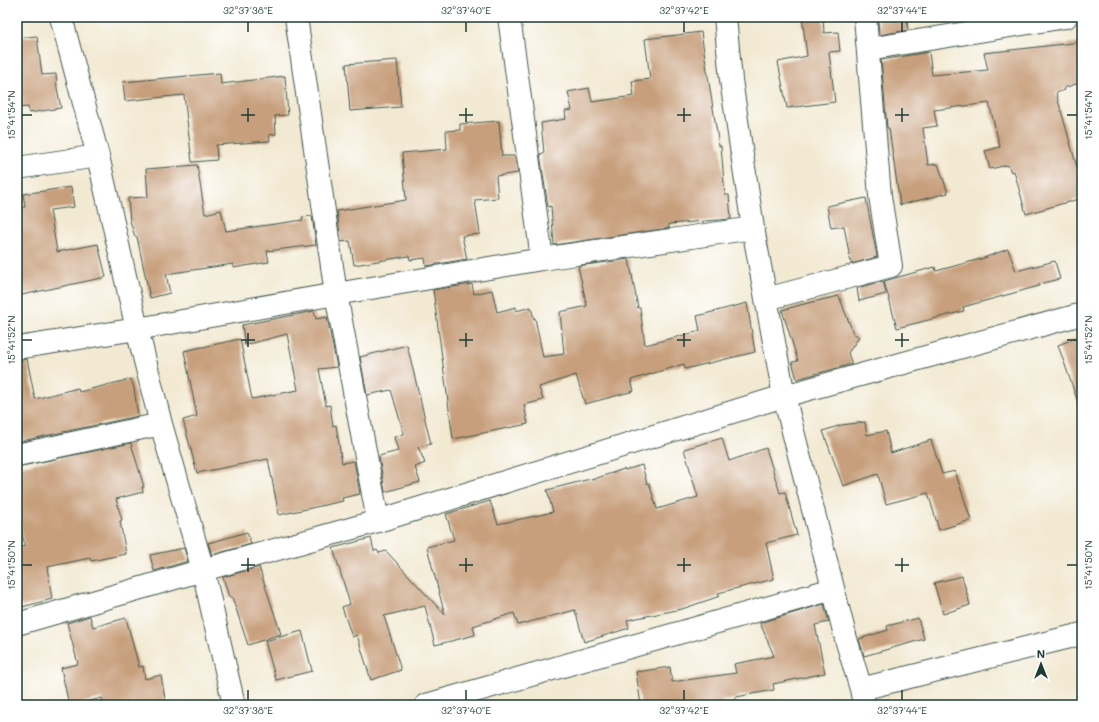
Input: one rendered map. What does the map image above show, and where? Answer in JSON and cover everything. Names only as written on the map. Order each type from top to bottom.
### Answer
[{"type":"street","points":[[61,17],[98,156],[136,329],[161,424],[203,570],[234,705]]},
{"type":"street","points":[[296,17],[336,294],[378,521]]},
{"type":"street","points":[[509,17],[542,259]]},
{"type":"street","points":[[725,17],[731,80],[752,228],[784,396],[862,697],[1082,634]]},
{"type":"street","points":[[766,299],[891,266],[880,196],[865,17]]},
{"type":"street","points":[[868,49],[1066,17]]},
{"type":"street","points":[[17,168],[98,156]]},
{"type":"street","points":[[17,348],[542,259],[752,228]]},
{"type":"street","points":[[17,624],[378,521],[784,396],[1082,314]]},
{"type":"street","points":[[17,455],[161,424]]},
{"type":"street","points":[[426,705],[833,589]]},
{"type":"building","points":[[802,17],[823,17],[824,33],[838,32],[840,51],[829,52],[835,102],[787,108],[778,62],[807,56]]},
{"type":"building","points":[[878,17],[907,17],[908,30],[879,35]]},
{"type":"building","points":[[701,32],[719,146],[721,146],[725,195],[729,195],[731,219],[669,224],[669,228],[554,245],[551,206],[548,207],[540,154],[544,153],[541,123],[566,119],[565,111],[572,110],[568,92],[589,88],[592,102],[634,96],[632,81],[650,79],[645,39]]},
{"type":"building","points":[[37,36],[42,75],[56,74],[61,108],[29,113],[28,107],[17,108],[17,38]]},
{"type":"building","points":[[1082,42],[1082,82],[1064,88],[1065,90],[1056,93],[1082,185],[1082,198],[1026,214],[1014,171],[1011,172],[1008,165],[990,169],[985,151],[1000,147],[989,103],[934,110],[937,126],[923,128],[928,165],[938,164],[948,193],[900,205],[889,128],[887,128],[881,60],[929,52],[932,75],[988,70],[984,53]]},
{"type":"building","points":[[397,60],[401,107],[350,111],[346,64]]},
{"type":"building","points":[[220,73],[221,84],[285,76],[288,115],[275,116],[276,134],[269,135],[270,141],[216,145],[217,160],[192,162],[184,95],[125,101],[123,82]]},
{"type":"building","points":[[499,121],[502,156],[515,156],[518,173],[496,176],[498,198],[475,200],[480,234],[462,236],[467,259],[426,266],[425,258],[410,260],[409,256],[354,265],[350,241],[341,242],[337,211],[406,200],[402,153],[447,149],[446,131],[460,130],[460,124]]},
{"type":"building","points":[[197,165],[205,214],[221,210],[226,231],[303,220],[302,217],[312,216],[316,245],[267,251],[269,262],[233,268],[233,264],[166,274],[170,293],[150,298],[137,237],[135,237],[130,221],[128,198],[148,197],[146,169]]},
{"type":"building","points":[[71,187],[74,207],[50,210],[57,252],[98,244],[106,277],[17,296],[17,208],[25,207],[23,194]]},
{"type":"building","points":[[866,198],[877,257],[851,264],[844,226],[831,228],[827,206]]},
{"type":"building","points":[[1008,249],[1016,271],[1055,261],[1060,279],[963,307],[964,311],[897,328],[884,281],[935,267],[936,271],[984,258]]},
{"type":"building","points":[[629,259],[638,308],[640,308],[645,345],[700,331],[697,316],[747,303],[755,352],[685,369],[684,364],[631,380],[634,391],[585,404],[576,375],[539,387],[543,400],[524,405],[528,424],[453,439],[433,290],[472,284],[474,294],[492,290],[497,312],[516,307],[516,311],[531,307],[534,319],[535,318],[543,357],[564,354],[560,312],[587,306],[578,266]]},
{"type":"building","points":[[883,281],[886,294],[859,301],[857,288]]},
{"type":"building","points":[[839,296],[853,333],[859,337],[848,353],[852,364],[797,379],[792,362],[798,361],[782,310]]},
{"type":"building","points":[[314,311],[316,319],[327,317],[337,367],[319,369],[326,406],[330,405],[333,426],[336,425],[342,463],[354,461],[360,494],[342,498],[343,501],[279,515],[268,459],[197,473],[183,420],[197,416],[184,351],[240,339],[252,399],[298,390],[287,334],[245,345],[242,325]]},
{"type":"building","points":[[1076,338],[1082,356],[1082,405],[1079,405],[1058,345]]},
{"type":"building","points":[[407,345],[431,444],[418,447],[425,463],[415,467],[420,482],[385,492],[379,456],[398,451],[394,437],[404,434],[391,390],[367,395],[360,357]]},
{"type":"building","points":[[27,359],[35,399],[78,388],[79,392],[131,379],[134,388],[138,416],[17,442],[17,360]]},
{"type":"building","points":[[865,422],[867,435],[886,431],[891,453],[931,440],[942,474],[955,471],[971,520],[939,530],[928,493],[886,504],[878,474],[843,486],[823,431],[841,425]]},
{"type":"building","points":[[722,438],[729,461],[766,448],[780,493],[785,492],[797,535],[766,543],[774,579],[718,593],[720,596],[682,609],[627,620],[629,628],[584,642],[575,610],[518,625],[514,613],[473,626],[475,635],[435,645],[425,606],[384,616],[401,670],[371,680],[357,635],[352,637],[342,607],[350,604],[333,548],[371,538],[374,551],[377,550],[379,553],[386,551],[445,615],[427,547],[454,540],[446,514],[490,501],[498,524],[553,512],[547,490],[591,480],[624,469],[642,465],[647,484],[649,483],[657,509],[698,497],[684,449]]},
{"type":"building","points":[[131,443],[144,487],[142,487],[143,492],[116,499],[122,520],[120,521],[126,554],[91,561],[90,558],[47,567],[52,599],[22,607],[22,605],[17,606],[17,548],[25,546],[17,513],[17,467]]},
{"type":"building","points":[[247,532],[251,544],[212,555],[208,543]]},
{"type":"building","points":[[184,548],[188,561],[154,571],[150,555]]},
{"type":"building","points":[[259,567],[281,634],[248,645],[232,597],[229,597],[223,577]]},
{"type":"building","points":[[962,576],[970,605],[943,614],[934,583]]},
{"type":"building","points":[[824,604],[829,622],[815,625],[825,673],[773,684],[774,690],[722,701],[723,705],[641,705],[636,672],[670,667],[672,682],[736,673],[734,664],[774,656],[760,623]]},
{"type":"building","points":[[90,616],[93,627],[126,618],[139,667],[143,666],[145,679],[161,675],[166,705],[104,705],[102,698],[69,705],[61,668],[78,664],[67,623]]},
{"type":"building","points":[[918,618],[924,639],[864,656],[859,639],[888,630],[887,626]]},
{"type":"building","points":[[302,631],[312,671],[276,680],[265,641]]}]
